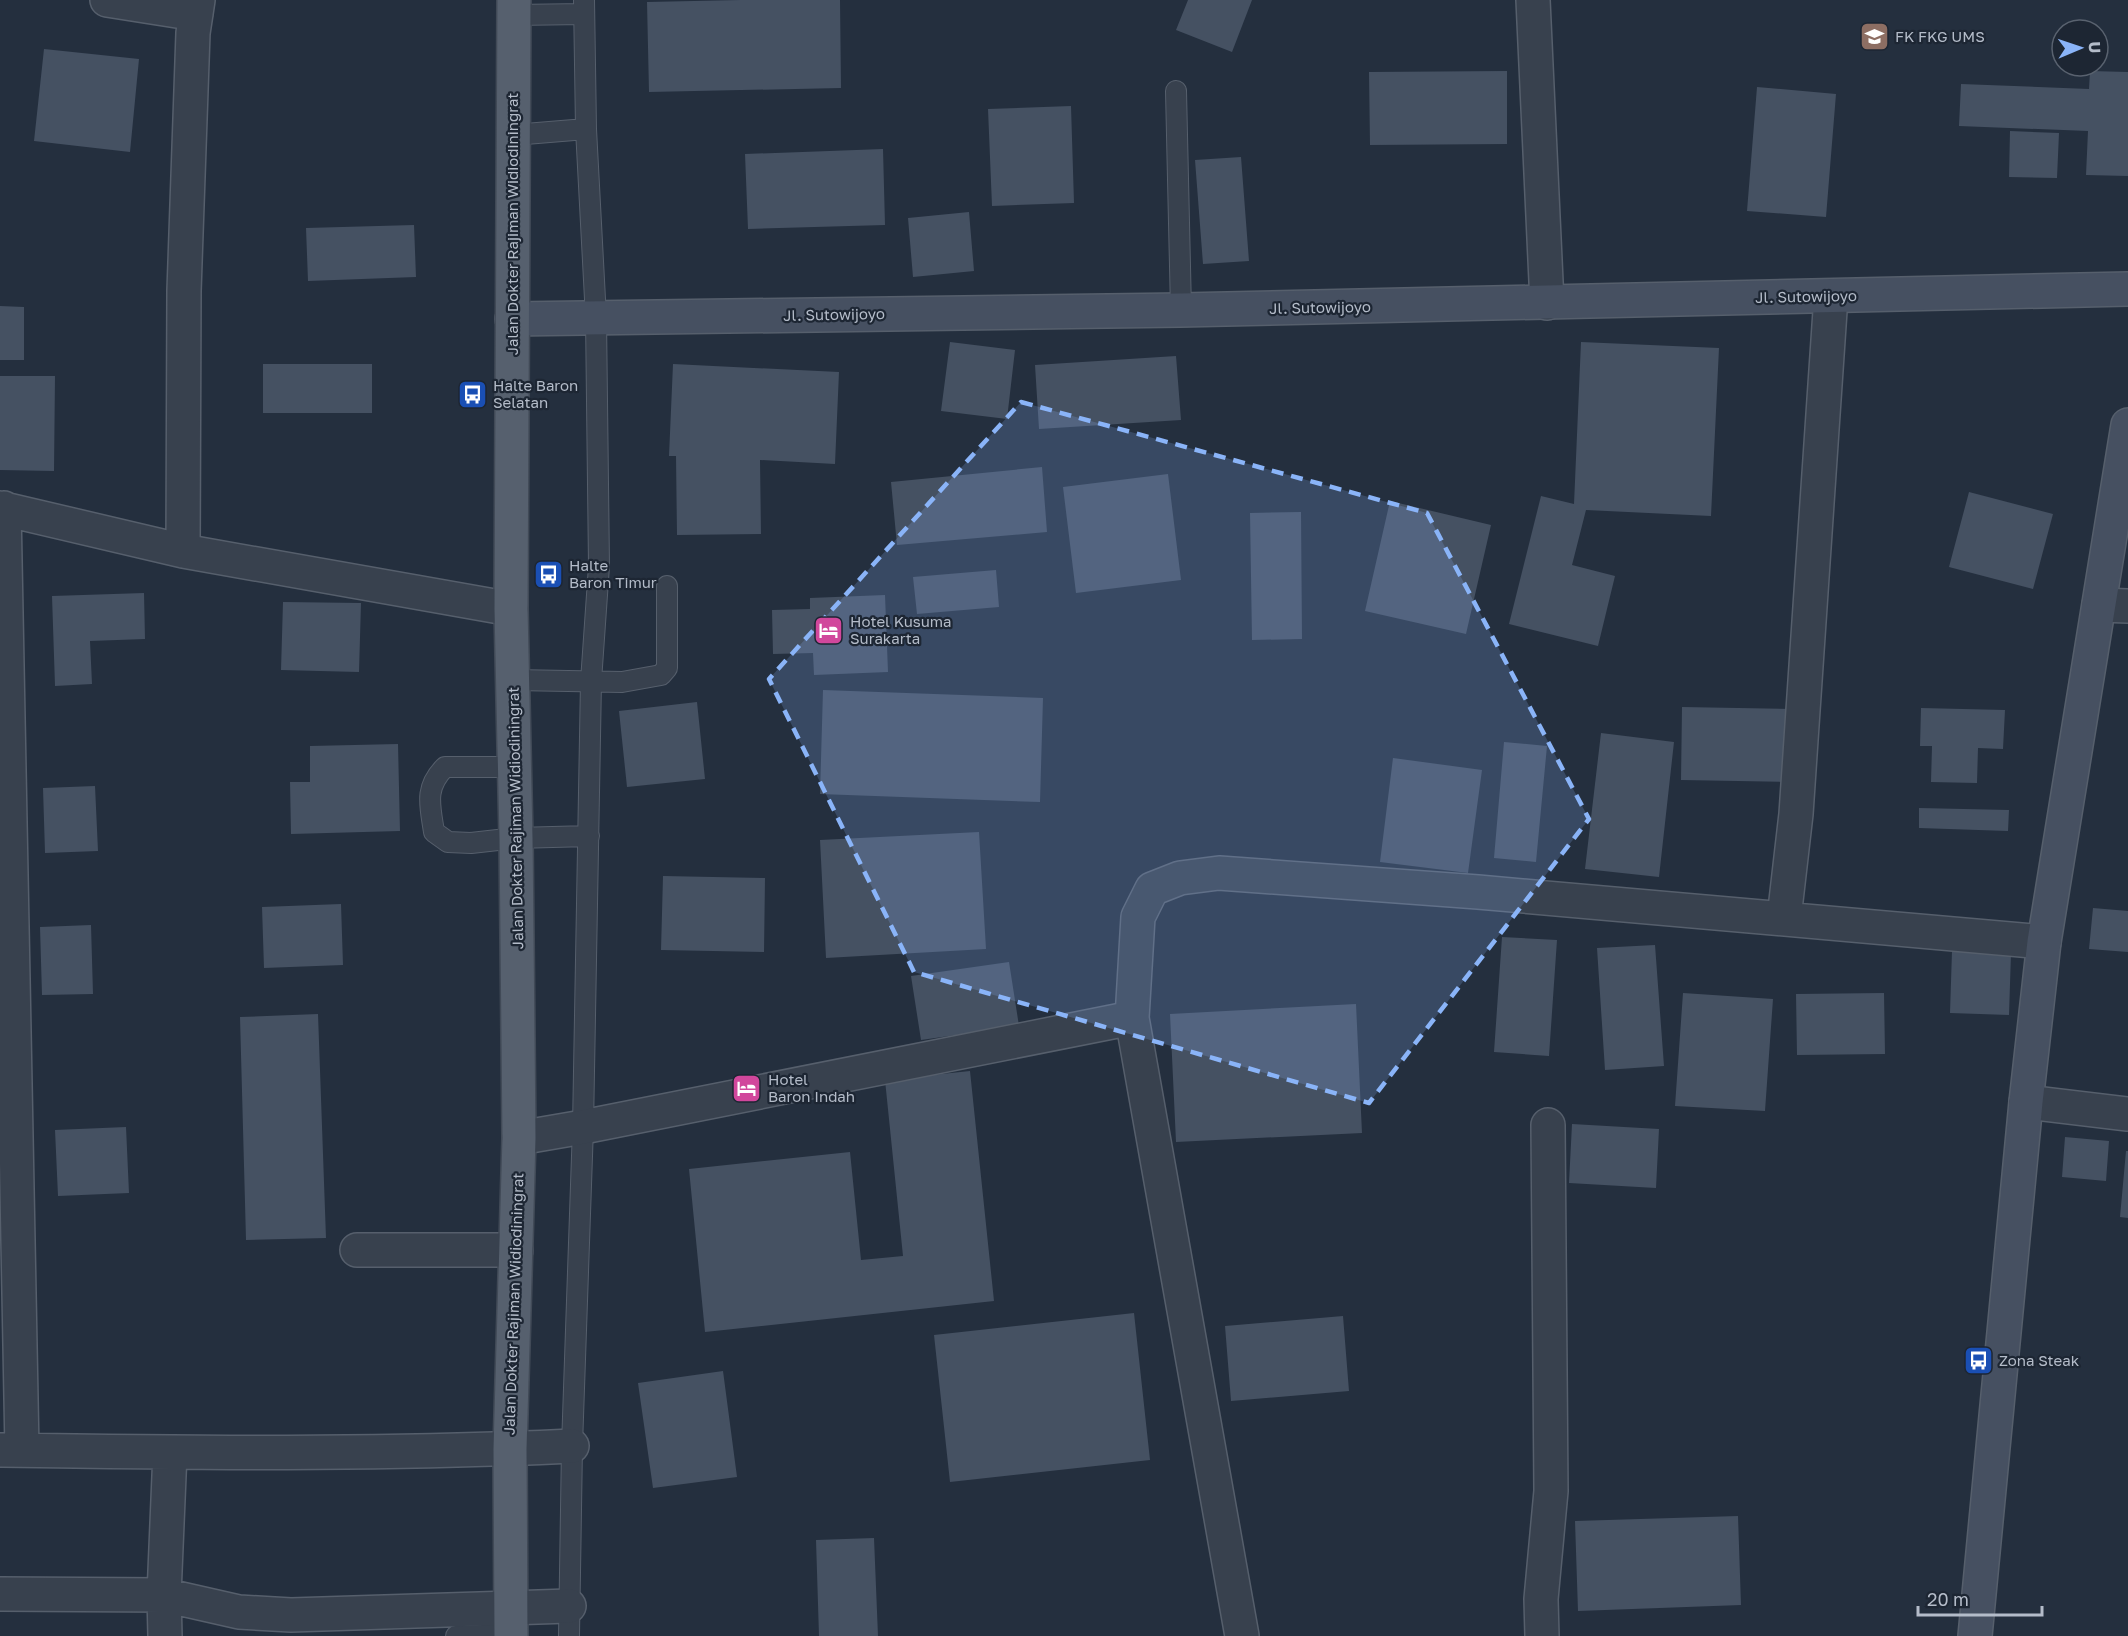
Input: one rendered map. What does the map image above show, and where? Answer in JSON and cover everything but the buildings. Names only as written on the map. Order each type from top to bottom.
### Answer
[{"type":"main road","name":"Jalan Dokter Rajiman Widiodiningrat","points":[[510,1626],[510,1449],[519,1138],[514,680],[511,609],[514,7]]},
{"type":"main road","name":"Jl. Sutowijoyo","points":[[512,319],[1181,310],[2128,289]]},
{"type":"main road","points":[[1974,1636],[2026,1102],[2044,942],[2114,605],[2128,424]]},
{"type":"street","points":[[107,0],[197,7],[193,33],[184,291],[183,551]]},
{"type":"street","points":[[1533,0],[1547,303]]},
{"type":"street","points":[[1784,918],[1797,814],[1831,296]]},
{"type":"street","points":[[511,609],[183,551],[2,508],[11,1450],[170,1452],[510,1449],[572,1446]]},
{"type":"street","points":[[1242,1636],[1132,1018],[1138,917],[1152,890],[1180,878],[1219,873],[1478,892],[2044,942]]},
{"type":"street","points":[[519,1138],[1132,1018]]},
{"type":"street","points":[[2026,1102],[2128,1114]]},
{"type":"street","points":[[1542,1636],[1541,1599],[1551,1491],[1548,1125]]},
{"type":"street","points":[[357,1250],[516,1250]]},
{"type":"street","points":[[165,1636],[164,1595],[170,1452]]},
{"type":"street","points":[[0,1594],[164,1595],[239,1612],[291,1616],[510,1626],[569,1621]]},
{"type":"lane","points":[[514,7],[584,7],[586,129],[596,318],[599,566],[591,681],[583,1127],[572,1446],[569,1621]]},
{"type":"lane","points":[[1176,91],[1181,310]]},
{"type":"lane","points":[[513,135],[586,129]]},
{"type":"lane","points":[[514,680],[622,682],[661,675],[667,668],[667,586]]},
{"type":"lane","points":[[514,767],[445,767],[431,785],[429,802],[434,832],[448,842],[471,843],[516,838],[589,836]]},
{"type":"lane","points":[[456,1636],[510,1626]]},
{"type":"highlighted area","points":[[1021,402],[1427,513],[1589,819],[1369,1103],[914,972],[769,679]]},
{"type":"place","name":"FK FKG UMS","points":[[1874,37]]},
{"type":"place","name":"Halte Baron Selatan","points":[[472,395]]},
{"type":"place","name":"Halte Baron Timur","points":[[548,575]]},
{"type":"place","name":"Hotel Kusuma Surakarta","points":[[829,631]]},
{"type":"place","name":"Hotel Baron Indah","points":[[747,1089]]},
{"type":"place","name":"Zona Steak","points":[[1978,1361]]}]
